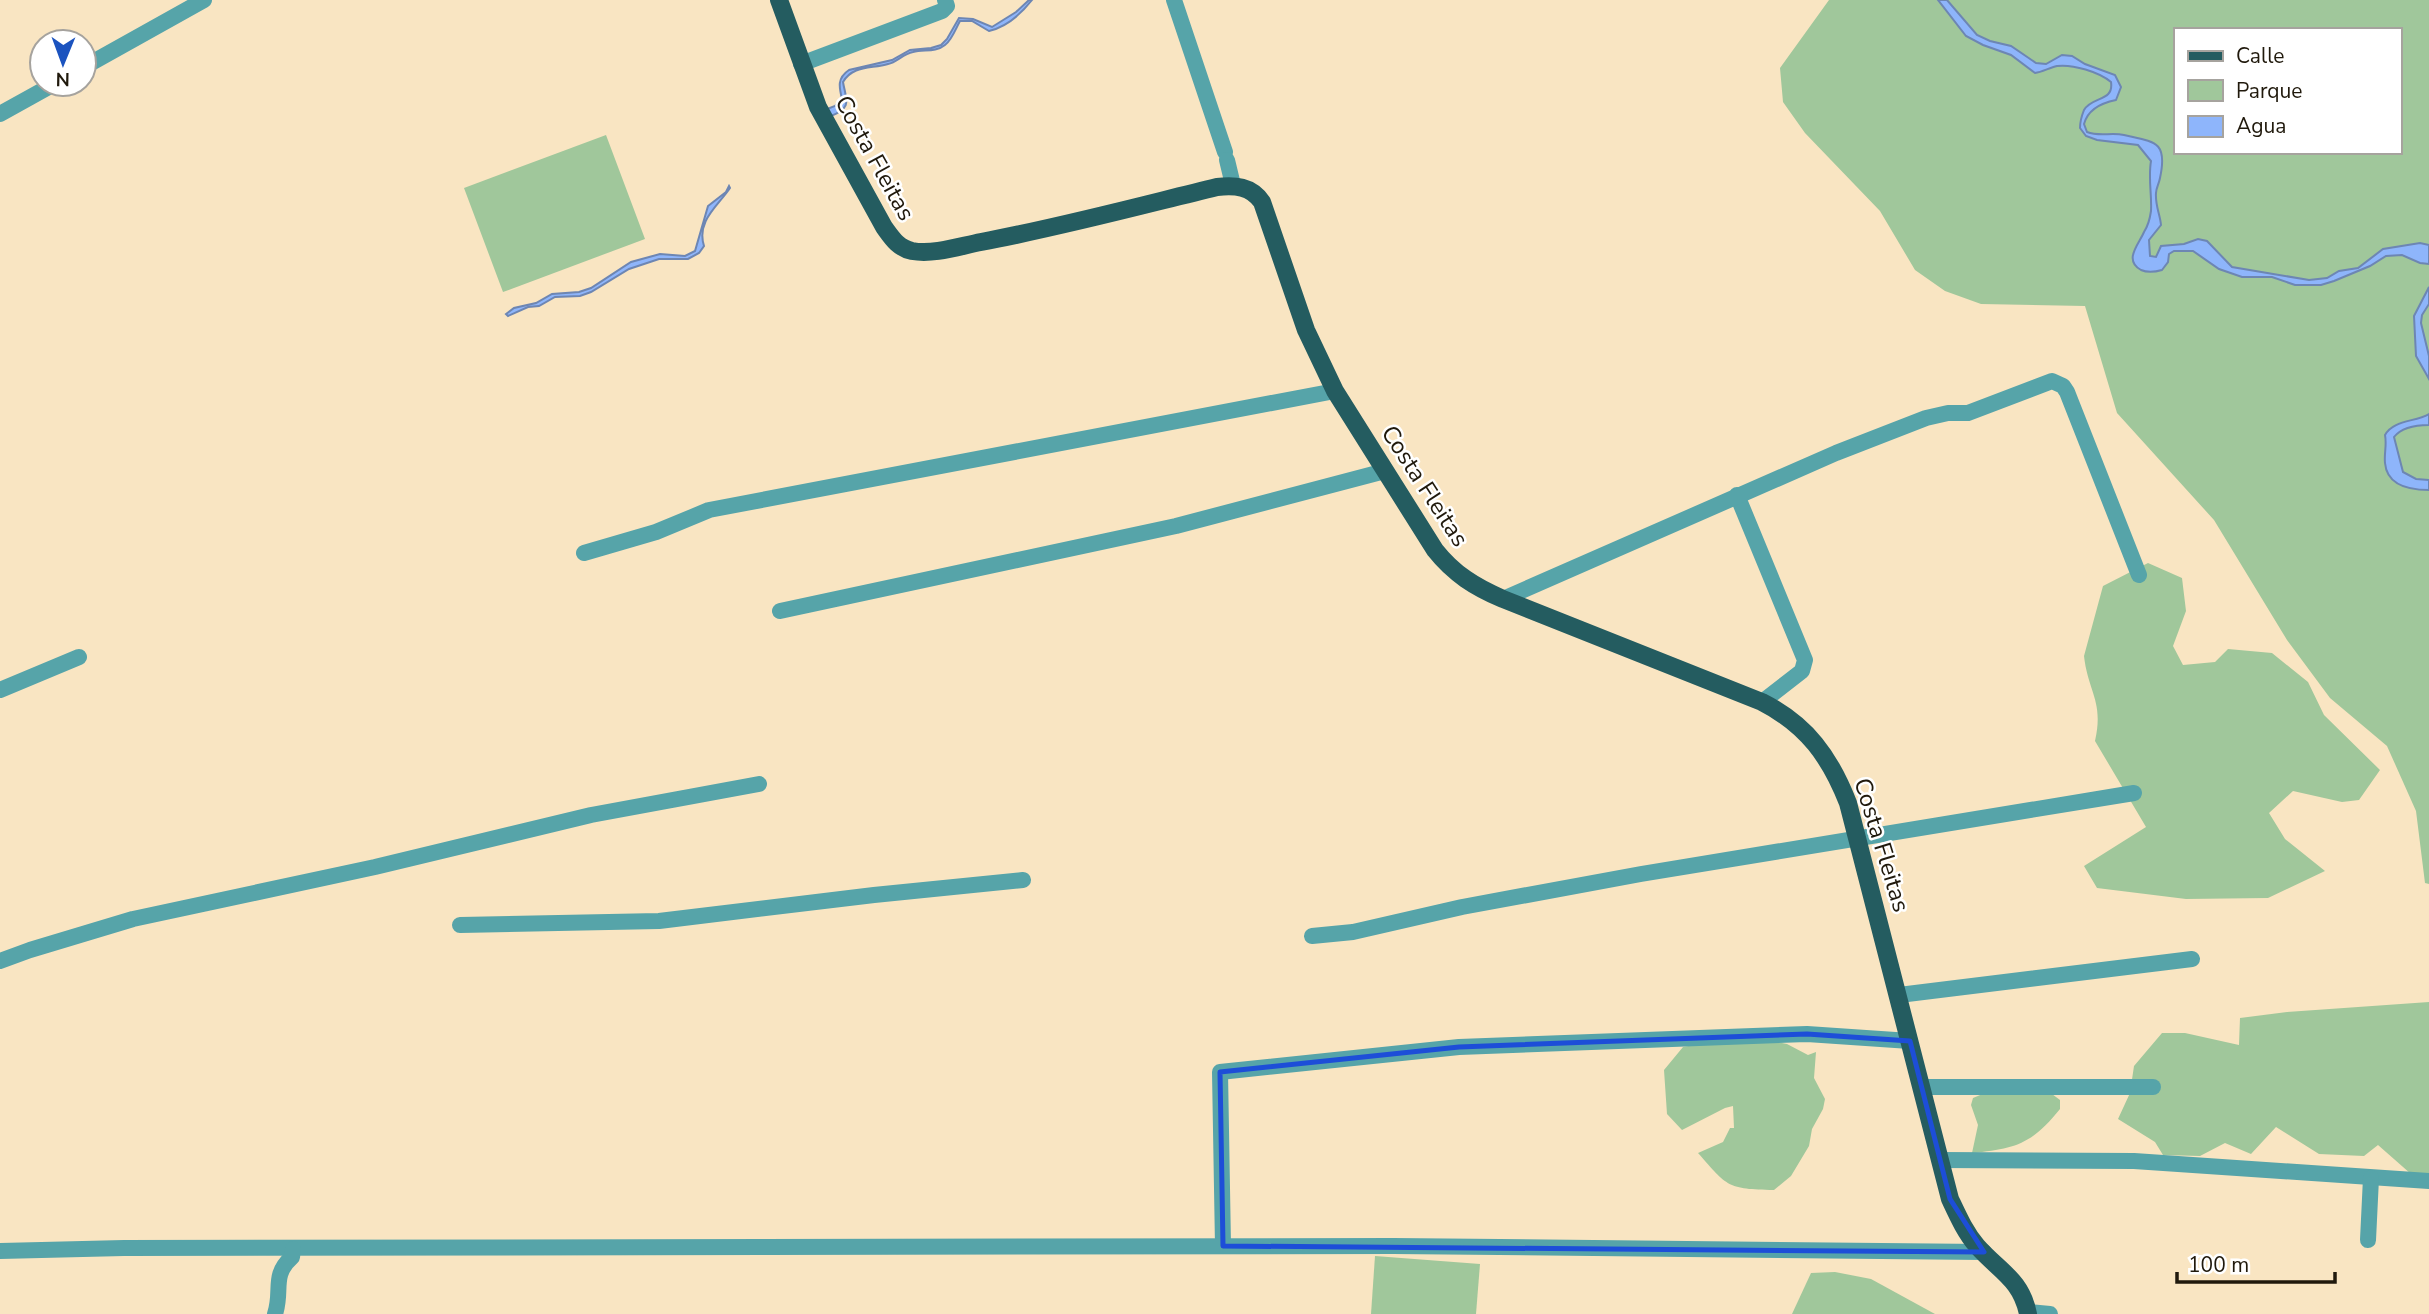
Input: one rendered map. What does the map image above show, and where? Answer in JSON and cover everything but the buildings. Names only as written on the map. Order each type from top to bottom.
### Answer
[{"type":"main road","name":"Costa Fleitas","points":[[779,0],[818,107],[894,241],[912,251],[936,250],[1040,230],[1217,187],[1233,185],[1253,192],[1262,202],[1306,330],[1335,391],[1435,550],[1450,568],[1477,587],[1503,599],[1762,702],[1796,722],[1815,744],[1842,787],[1859,840],[1951,1199],[1969,1236],[2017,1285],[2028,1313]]},
{"type":"street","points":[[98,60],[204,0]]},
{"type":"street","points":[[801,64],[942,11],[947,6],[945,0]]},
{"type":"street","points":[[1174,0],[1226,156],[1233,185]]},
{"type":"street","points":[[0,114],[29,98]]},
{"type":"street","points":[[1503,599],[1737,495],[1926,418],[1948,413],[1968,413],[2052,381],[2063,386],[2067,392],[2139,575]]},
{"type":"street","points":[[584,553],[656,532],[709,510],[1335,391]]},
{"type":"street","points":[[780,611],[1176,526],[1385,471]]},
{"type":"street","points":[[1737,495],[1805,660],[1802,671],[1762,702]]},
{"type":"street","points":[[0,690],[79,657]]},
{"type":"street","points":[[0,961],[133,919],[375,867],[591,815],[759,784]]},
{"type":"street","points":[[1312,936],[1353,932],[1462,907],[1640,874],[2133,793]]},
{"type":"street","points":[[460,925],[659,921],[1023,880]]},
{"type":"street","points":[[1899,995],[2192,959]]},
{"type":"street","points":[[1223,1246],[1220,1072],[1486,1046],[1807,1034],[1910,1041]]},
{"type":"street","points":[[1922,1087],[2153,1087]]},
{"type":"street","points":[[1940,1160],[2134,1161],[2429,1181]]},
{"type":"street","points":[[2368,1240],[2371,1178]]},
{"type":"street","points":[[0,1251],[124,1248],[1223,1246],[1984,1252]]},
{"type":"street","points":[[275,1314],[278,1275],[292,1257],[293,1249]]},
{"type":"street","points":[[2028,1313],[2050,1314]]},
{"type":"highlighted area","points":[[1807,1034],[1910,1041],[1950,1199],[1984,1252],[1223,1246],[1220,1072],[1459,1047]]},
{"type":"green space","points":[[1829,0],[2429,0],[2429,884],[2425,883],[2416,811],[2387,746],[2330,698],[2287,640],[2214,520],[2117,413],[2085,306],[1981,304],[1945,291],[1915,270],[1880,211],[1805,133],[1783,102],[1780,68]]},
{"type":"green space","points":[[606,135],[645,239],[503,292],[464,188]]},
{"type":"green space","points":[[2148,563],[2182,578],[2186,611],[2173,646],[2183,665],[2215,662],[2228,649],[2272,653],[2308,682],[2324,715],[2380,770],[2359,800],[2342,802],[2293,791],[2269,813],[2285,839],[2325,871],[2268,898],[2186,899],[2097,888],[2084,866],[2146,827],[2095,741],[2097,706],[2084,656],[2103,586]]},
{"type":"green space","points":[[2429,1002],[2429,1173],[2411,1174],[2378,1145],[2364,1156],[2319,1154],[2276,1127],[2251,1154],[2225,1143],[2200,1156],[2163,1155],[2155,1142],[2118,1119],[2130,1093],[2134,1066],[2162,1033],[2185,1033],[2239,1045],[2240,1018]]},
{"type":"green space","points":[[1763,1039],[1787,1044],[1808,1055],[1816,1052],[1814,1078],[1825,1099],[1823,1109],[1812,1129],[1809,1146],[1791,1176],[1774,1190],[1747,1189],[1730,1184],[1698,1153],[1723,1142],[1730,1128],[1734,1128],[1733,1106],[1682,1130],[1667,1114],[1664,1070],[1683,1047],[1719,1040]]},
{"type":"green space","points":[[2016,1080],[2036,1082],[2060,1100],[2060,1109],[2040,1130],[2022,1143],[1972,1153],[1978,1125],[1971,1105],[1973,1098]]},
{"type":"green space","points":[[1375,1256],[1480,1264],[1476,1314],[1371,1314]]},
{"type":"green space","points":[[1835,1272],[1871,1279],[1935,1314],[1792,1314],[1811,1273]]},
{"type":"water","points":[[1032,0],[1018,15],[995,29],[989,31],[972,21],[960,21],[950,40],[941,47],[909,53],[891,63],[863,68],[852,73],[843,82],[846,102],[843,109],[831,116],[827,109],[842,99],[840,83],[842,76],[849,70],[892,60],[910,50],[941,45],[959,18],[973,19],[992,27]]},
{"type":"water","points":[[1938,0],[1947,0],[1977,35],[2011,46],[2036,63],[2046,64],[2062,55],[2072,56],[2115,75],[2121,87],[2116,100],[2096,108],[2084,124],[2087,132],[2144,139],[2157,145],[2160,150],[2162,166],[2156,197],[2161,225],[2149,240],[2150,256],[2156,257],[2161,246],[2184,244],[2198,239],[2207,241],[2232,267],[2309,280],[2327,278],[2339,271],[2358,268],[2383,249],[2420,243],[2429,245],[2429,264],[2402,255],[2386,256],[2370,266],[2321,285],[2295,285],[2272,277],[2242,277],[2219,269],[2193,251],[2174,251],[2169,254],[2168,262],[2162,270],[2141,270],[2133,262],[2133,257],[2151,214],[2151,161],[2138,145],[2097,140],[2086,136],[2080,128],[2084,110],[2109,93],[2111,82],[2093,72],[2070,66],[2057,66],[2035,73],[2011,55],[1966,36]]},
{"type":"water","points":[[729,186],[730,188],[706,221],[702,237],[704,246],[699,253],[688,259],[659,259],[629,269],[580,296],[555,297],[539,306],[528,307],[508,316],[506,314],[514,308],[536,303],[552,294],[579,292],[591,288],[631,262],[660,254],[685,256],[695,251],[708,206],[726,192]]},
{"type":"water","points":[[2429,287],[2429,304],[2422,315],[2421,323],[2429,356],[2429,379],[2416,356],[2414,316]]},
{"type":"water","points":[[2429,414],[2429,425],[2410,427],[2394,437],[2403,472],[2416,479],[2429,480],[2429,490],[2407,488],[2395,482],[2387,471],[2385,435],[2399,424]]}]
